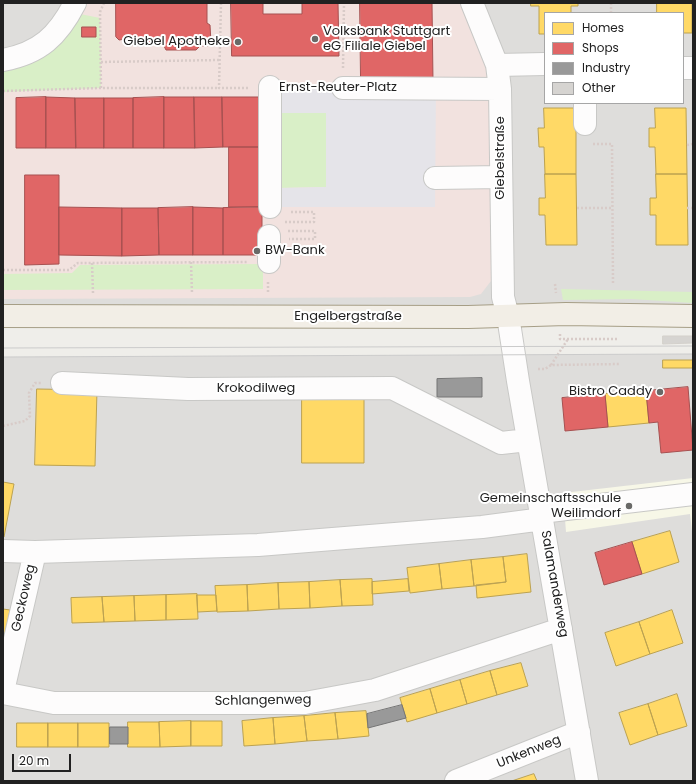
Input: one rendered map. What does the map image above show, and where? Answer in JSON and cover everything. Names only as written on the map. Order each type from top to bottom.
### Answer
[{"type":"main road","name":"Engelbergstraße","points":[[3,316],[508,316],[559,314],[693,316]]},
{"type":"street","points":[[3,60],[23,56],[53,38],[64,23],[75,3]]},
{"type":"street","name":"Giebelstraße","points":[[472,3],[497,65],[500,89],[500,177],[503,297],[508,316]]},
{"type":"street","points":[[497,65],[544,64]]},
{"type":"street","name":"Ernst-Reuter-Platz","points":[[270,87],[279,209]]},
{"type":"street","name":"Ernst-Reuter-Platz","points":[[343,88],[500,89]]},
{"type":"street","points":[[585,104],[585,124]]},
{"type":"street","points":[[436,178],[500,177]]},
{"type":"street","points":[[269,262],[276,233]]},
{"type":"street","name":"Salamanderweg","points":[[508,316],[587,781]]},
{"type":"street","name":"Krokodilweg","points":[[62,383],[188,389],[392,388],[500,443],[528,440]]},
{"type":"street","points":[[3,551],[35,552],[258,545],[482,527],[542,515],[693,494]]},
{"type":"street","name":"Geckoweg","points":[[3,692],[35,552]]},
{"type":"street","name":"Schlangenweg","points":[[3,692],[54,703],[305,703],[375,690],[561,629]]},
{"type":"street","name":"Unkenweg","points":[[456,781],[579,732]]},
{"type":"path","points":[[101,88],[100,12],[104,3]]},
{"type":"path","points":[[219,88],[221,3]]},
{"type":"path","points":[[343,88],[344,3]]},
{"type":"path","points":[[101,62],[219,60]]},
{"type":"path","points":[[3,91],[101,88],[270,87]]},
{"type":"path","name":"Ernst-Reuter-Platz","points":[[270,87],[343,88]]},
{"type":"path","points":[[612,144],[613,284]]},
{"type":"path","points":[[687,145],[693,144]]},
{"type":"path","points":[[576,208],[613,208]]},
{"type":"path","points":[[688,208],[693,208]]},
{"type":"path","points":[[276,233],[282,222],[314,222],[314,212],[279,209]]},
{"type":"path","points":[[315,231],[315,239],[276,233],[315,231]]},
{"type":"path","points":[[191,262],[192,293]]},
{"type":"path","points":[[3,270],[70,270],[78,263],[269,262]]},
{"type":"path","points":[[92,263],[93,293]]},
{"type":"path","points":[[516,370],[545,369],[551,365],[568,339]]},
{"type":"path","points":[[551,365],[620,364]]},
{"type":"path","points":[[3,426],[25,421],[30,416],[29,393],[35,383],[62,383]]},
{"type":"shaded area","points":[[3,3],[693,3],[693,316],[3,306]]},
{"type":"shaded area","points":[[85,3],[464,3],[482,50],[489,81],[491,107],[491,281],[481,294],[470,297],[3,299],[3,72]]},
{"type":"shaded area","points":[[270,87],[436,88],[435,207],[270,207]],"holes":[[[278,113],[326,113],[326,187],[279,188]]]},
{"type":"shaded area","points":[[693,354],[693,781],[3,781],[3,357]]},
{"type":"shaded area","name":"Gemeinschaftsschule Weilimdorf","points":[[693,478],[693,540],[690,514],[566,532],[563,493]]},
{"type":"green space","points":[[70,12],[100,18],[101,88],[3,92],[3,59]]},
{"type":"green space","points":[[278,113],[326,113],[327,187],[278,188]]},
{"type":"green space","points":[[263,264],[263,289],[3,290],[3,274],[72,273],[80,265]]},
{"type":"green space","points":[[561,289],[693,292],[693,303],[632,299],[563,300]]},
{"type":"building: Homes","points":[[531,3],[578,3],[578,6],[571,6],[571,12],[544,12],[544,34],[539,34],[539,6],[531,6]]},
{"type":"building: Homes","points":[[657,3],[692,3],[692,33],[684,33],[684,12],[657,12]]},
{"type":"building: Homes","points":[[544,108],[576,108],[576,174],[545,174],[544,147],[539,147],[538,128],[544,128]]},
{"type":"building: Homes","points":[[655,108],[686,108],[687,174],[656,174],[655,147],[649,147],[649,128],[655,128]]},
{"type":"building: Homes","points":[[545,174],[576,174],[577,245],[546,245],[545,215],[539,215],[539,198],[545,198]]},
{"type":"building: Homes","points":[[656,174],[687,174],[688,245],[656,245],[656,215],[650,215],[650,198],[656,198]]},
{"type":"building: Homes","points":[[663,360],[693,360],[693,368],[663,368]]},
{"type":"building: Homes","points":[[37,389],[97,390],[95,466],[35,465]]},
{"type":"building: Homes","points":[[646,391],[649,423],[608,427],[605,394]]},
{"type":"building: Homes","points":[[302,394],[364,394],[364,463],[302,463]]},
{"type":"building: Homes","points":[[3,482],[14,484],[4,537],[3,536]]},
{"type":"building: Homes","points":[[670,531],[679,562],[642,574],[632,542]]},
{"type":"building: Homes","points":[[527,554],[531,592],[477,598],[476,585],[506,582],[503,557]]},
{"type":"building: Homes","points":[[503,557],[506,582],[474,586],[471,560]]},
{"type":"building: Homes","points":[[471,560],[474,586],[442,589],[439,564]]},
{"type":"building: Homes","points":[[439,564],[442,589],[410,593],[407,568]]},
{"type":"building: Homes","points":[[372,579],[373,605],[342,606],[340,580]]},
{"type":"building: Homes","points":[[408,579],[409,591],[372,594],[372,582]]},
{"type":"building: Homes","points":[[340,580],[342,606],[310,608],[309,582]]},
{"type":"building: Homes","points":[[309,582],[310,608],[279,609],[278,583]]},
{"type":"building: Homes","points":[[278,583],[279,609],[248,611],[247,585]]},
{"type":"building: Homes","points":[[247,585],[248,611],[217,612],[215,586]]},
{"type":"building: Homes","points":[[197,594],[198,619],[166,620],[166,595]]},
{"type":"building: Homes","points":[[166,595],[166,620],[135,621],[134,596]]},
{"type":"building: Homes","points":[[197,595],[216,595],[217,611],[198,612]]},
{"type":"building: Homes","points":[[134,596],[135,621],[104,622],[102,597]]},
{"type":"building: Homes","points":[[102,597],[104,622],[72,623],[71,598]]},
{"type":"building: Homes","points":[[3,609],[10,610],[5,636],[3,636]]},
{"type":"building: Homes","points":[[672,610],[683,643],[650,654],[639,622]]},
{"type":"building: Homes","points":[[639,622],[650,654],[616,666],[605,633]]},
{"type":"building: Homes","points":[[521,663],[528,686],[497,695],[490,671]]},
{"type":"building: Homes","points":[[490,671],[497,695],[467,704],[460,680]]},
{"type":"building: Homes","points":[[460,680],[467,704],[437,713],[430,689]]},
{"type":"building: Homes","points":[[430,689],[437,713],[407,722],[400,698]]},
{"type":"building: Homes","points":[[677,694],[687,726],[658,735],[648,704]]},
{"type":"building: Homes","points":[[648,704],[658,735],[630,745],[619,713]]},
{"type":"building: Homes","points":[[366,711],[369,736],[338,739],[335,713]]},
{"type":"building: Homes","points":[[335,713],[338,739],[307,741],[304,716]]},
{"type":"building: Homes","points":[[304,716],[307,741],[275,744],[273,718]]},
{"type":"building: Homes","points":[[273,718],[275,744],[244,746],[242,721]]},
{"type":"building: Homes","points":[[191,721],[191,746],[160,747],[159,722]]},
{"type":"building: Homes","points":[[191,721],[222,721],[222,746],[191,746]]},
{"type":"building: Homes","points":[[128,722],[159,722],[160,747],[128,747]]},
{"type":"building: Homes","points":[[17,723],[48,723],[48,747],[17,747]]},
{"type":"building: Homes","points":[[48,723],[78,723],[78,747],[48,747]]},
{"type":"building: Homes","points":[[78,723],[109,723],[109,747],[78,747]]},
{"type":"building: Homes","points":[[534,774],[537,781],[512,781]]},
{"type":"building: Shops","points":[[116,3],[207,3],[207,23],[210,25],[211,43],[208,46],[200,46],[196,50],[166,50],[164,41],[154,41],[150,45],[132,45],[126,39],[119,40],[116,37]]},
{"type":"building: Shops","points":[[231,3],[263,3],[263,14],[302,14],[302,3],[338,3],[339,56],[232,56]]},
{"type":"building: Shops","points":[[360,3],[432,3],[433,82],[361,83]]},
{"type":"building: Shops","points":[[82,27],[96,27],[96,37],[82,37]]},
{"type":"building: Shops","points":[[46,97],[46,148],[16,148],[16,98]]},
{"type":"building: Shops","points":[[46,97],[75,98],[76,148],[46,148]]},
{"type":"building: Shops","points":[[164,97],[164,148],[133,148],[133,98]]},
{"type":"building: Shops","points":[[164,97],[194,97],[195,148],[164,148]]},
{"type":"building: Shops","points":[[194,97],[222,97],[223,147],[195,148]]},
{"type":"building: Shops","points":[[222,97],[262,97],[262,147],[223,147]]},
{"type":"building: Shops","points":[[75,98],[104,98],[104,148],[76,148]]},
{"type":"building: Shops","points":[[104,98],[133,98],[133,148],[104,148]]},
{"type":"building: Shops","points":[[229,147],[262,147],[262,207],[229,207]]},
{"type":"building: Shops","points":[[25,175],[59,175],[59,264],[25,265]]},
{"type":"building: Shops","points":[[59,207],[122,208],[122,256],[59,255]]},
{"type":"building: Shops","points":[[193,207],[223,208],[223,255],[193,255]]},
{"type":"building: Shops","points":[[193,207],[193,255],[159,255],[158,208]]},
{"type":"building: Shops","points":[[262,207],[262,255],[223,255],[223,208]]},
{"type":"building: Shops","points":[[122,208],[158,208],[159,255],[122,256]]},
{"type":"building: Shops","points":[[688,387],[693,450],[661,453],[658,422],[649,423],[646,391]]},
{"type":"building: Shops","points":[[605,394],[608,427],[565,431],[562,398]]},
{"type":"building: Shops","points":[[632,542],[642,574],[604,585],[595,553]]},
{"type":"building: Industry","points":[[482,378],[482,397],[437,397],[437,379]]},
{"type":"building: Industry","points":[[402,705],[406,718],[368,728],[367,714]]},
{"type":"building: Industry","points":[[110,727],[128,727],[128,744],[110,744]]},
{"type":"building: Other","points":[[663,336],[693,336],[693,343],[663,344]]},
{"type":"tram line","points":[[3,348],[693,346]]},
{"type":"tram line","points":[[3,357],[693,354]]},
{"type":"place","name":"Volksbank Stuttgart eG Filiale Giebel","points":[[315,39]]},
{"type":"place","name":"Giebel Apotheke","points":[[238,42]]},
{"type":"place","name":"BW-Bank","points":[[257,251]]},
{"type":"place","name":"Bistro Caddy","points":[[660,392]]},
{"type":"place","name":"Gemeinschaftsschule Weilimdorf","points":[[629,506]]}]
